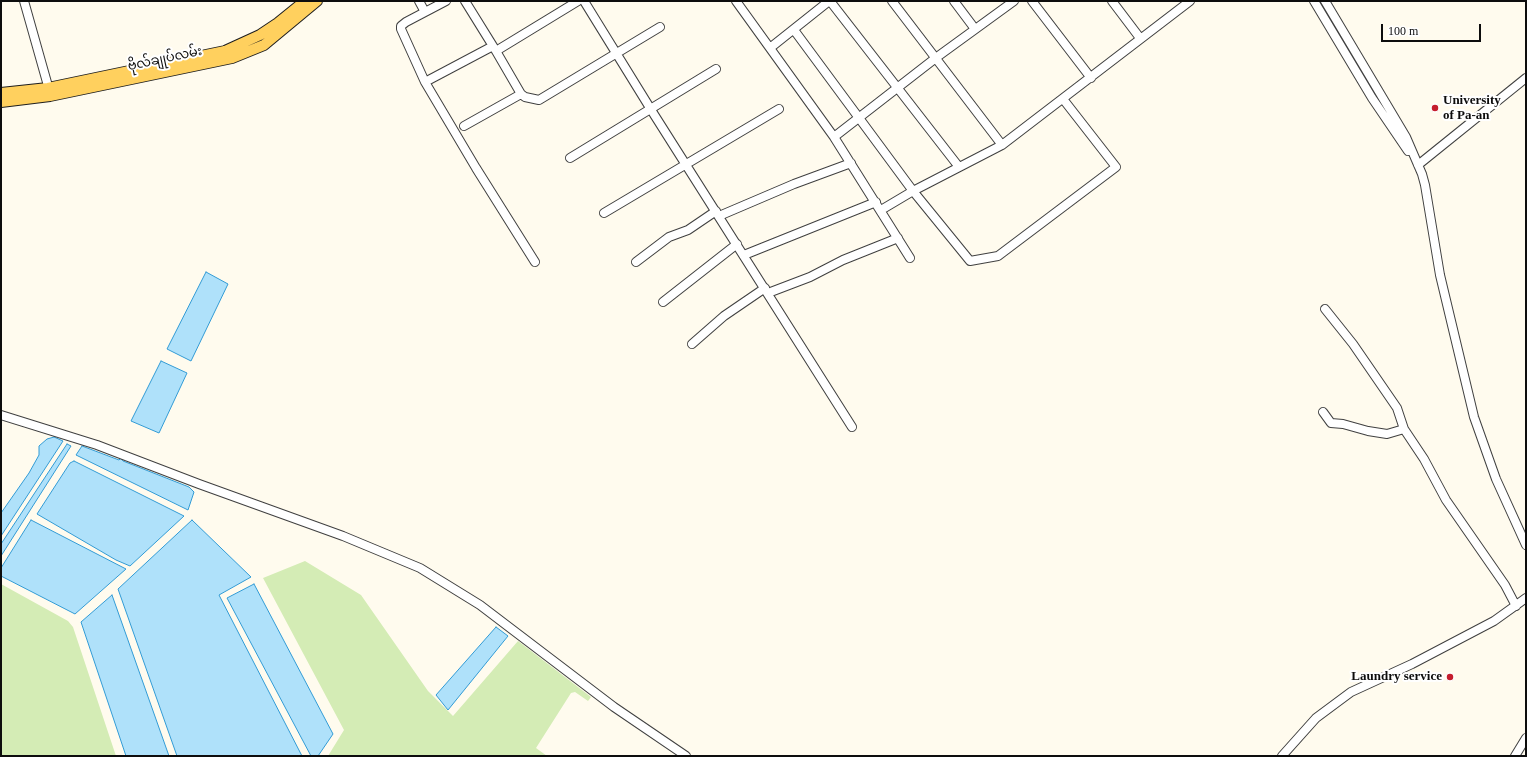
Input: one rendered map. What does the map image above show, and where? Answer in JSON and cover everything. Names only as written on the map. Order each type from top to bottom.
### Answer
[{"type":"main road","name":"ဗိုလ်ချုပ်လမ်း","points":[[1,93],[49,92],[225,51],[260,35],[278,23],[305,1]]},
{"type":"main road","name":"ဗိုလ်ချုပ်လမ်း","points":[[1,102],[232,58],[264,44],[317,1]]},
{"type":"street","points":[[24,1],[49,92]]},
{"type":"street","points":[[419,1],[425,12]]},
{"type":"street","points":[[446,1],[406,22],[401,26],[401,29],[425,82],[476,168],[535,262]]},
{"type":"street","points":[[465,1],[521,94],[524,97],[539,100],[660,27]]},
{"type":"street","points":[[425,82],[494,49],[578,1]]},
{"type":"street","points":[[584,1],[852,428]]},
{"type":"street","points":[[736,1],[834,137],[910,258]]},
{"type":"street","points":[[770,48],[829,1],[958,167]]},
{"type":"street","points":[[892,1],[1002,145]]},
{"type":"street","points":[[954,1],[975,29]]},
{"type":"street","points":[[834,137],[936,57],[1014,1]]},
{"type":"street","points":[[1032,1],[1091,78]]},
{"type":"street","points":[[1112,1],[1140,38]]},
{"type":"street","points":[[881,210],[913,190],[1002,145],[1190,1]]},
{"type":"street","points":[[1314,1],[1372,98],[1418,165]]},
{"type":"street","points":[[1326,1],[1406,137],[1425,184],[1440,275],[1474,416],[1496,479],[1526,545]]},
{"type":"street","points":[[794,30],[913,190],[970,261],[998,256],[1116,167],[1063,99]]},
{"type":"street","points":[[570,158],[716,69]]},
{"type":"street","points":[[1418,165],[1526,78]]},
{"type":"street","points":[[1372,98],[1380,93]]},
{"type":"street","points":[[464,126],[521,94]]},
{"type":"street","points":[[604,213],[779,109]]},
{"type":"street","points":[[636,262],[669,237],[688,230],[717,214],[850,163]]},
{"type":"street","points":[[744,254],[876,202]]},
{"type":"street","points":[[692,344],[724,316],[767,291],[810,277],[843,260],[898,238]]},
{"type":"street","points":[[663,302],[737,244]]},
{"type":"street","points":[[1325,309],[1353,344],[1396,408],[1404,429],[1424,458],[1446,500],[1506,586],[1516,606]]},
{"type":"street","points":[[1323,412],[1331,423],[1343,424],[1368,431],[1387,434],[1404,429]]},
{"type":"street","points":[[1,415],[97,445],[344,536],[420,568],[480,605],[614,707],[666,744],[686,756]]},
{"type":"street","points":[[1282,756],[1316,718],[1352,692],[1425,657],[1494,621],[1525,600]]},
{"type":"street","points":[[1515,756],[1526,738]]},
{"type":"green space","points":[[305,561],[361,595],[428,691],[453,716],[518,641],[591,697],[588,701],[575,692],[571,693],[536,748],[547,756],[328,756],[344,730],[263,578]]},
{"type":"green space","points":[[1,584],[68,621],[73,627],[116,756],[1,756]]},
{"type":"water","points":[[206,272],[228,284],[191,361],[167,349]]},
{"type":"water","points":[[161,361],[187,373],[159,433],[131,421]]},
{"type":"water","points":[[54,437],[63,441],[1,536],[1,513],[29,473],[39,455],[39,446],[47,439]]},
{"type":"water","points":[[67,444],[71,446],[1,556],[1,544]]},
{"type":"water","points":[[82,446],[119,460],[121,458],[123,461],[189,487],[194,492],[188,510],[76,455]]},
{"type":"water","points":[[74,461],[184,516],[130,566],[116,560],[37,514],[70,463]]},
{"type":"water","points":[[31,520],[126,569],[75,614],[1,576],[1,568]]},
{"type":"water","points":[[192,520],[251,577],[219,595],[302,756],[177,756],[118,589]]},
{"type":"water","points":[[254,584],[333,734],[318,756],[311,756],[227,598]]},
{"type":"water","points":[[112,595],[169,756],[126,756],[81,622]]},
{"type":"water","points":[[496,627],[508,636],[448,710],[436,695]]},
{"type":"place","name":"University of Pa-an","points":[[1435,108]]},
{"type":"place","name":"Laundry service","points":[[1450,677]]}]
